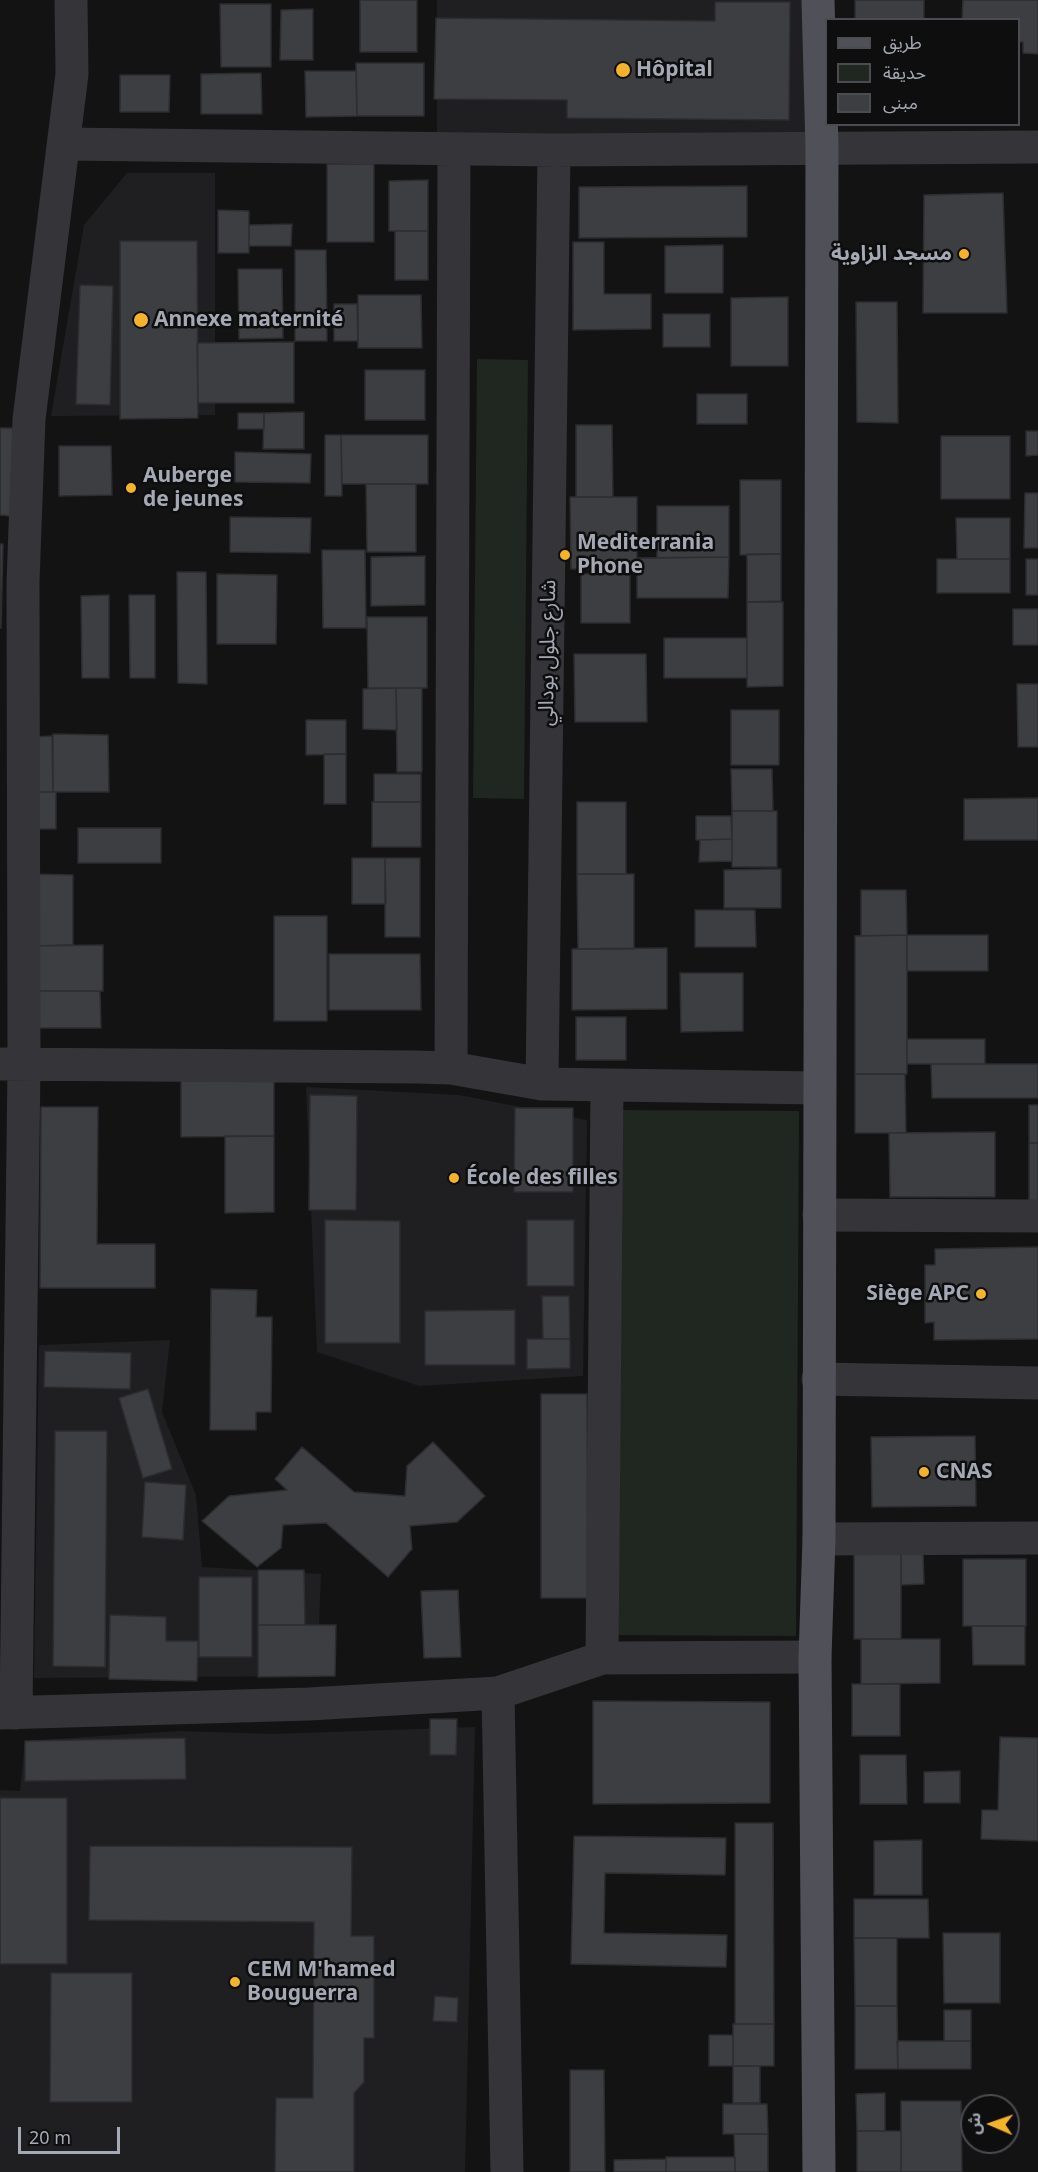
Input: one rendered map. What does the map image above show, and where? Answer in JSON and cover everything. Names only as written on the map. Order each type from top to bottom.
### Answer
[{"type":"main road","points":[[818,0],[822,148],[818,1088],[819,1539],[815,1657],[819,2172]]},
{"type":"street","points":[[71,0],[72,74],[29,419],[23,582],[12,1065],[8,1713],[309,1704],[498,1693],[602,1658],[815,1657]]},
{"type":"street","points":[[64,144],[554,150],[1038,147]]},
{"type":"street","points":[[451,1068],[454,149]]},
{"type":"street","name":"شارع جلول بودالي","points":[[543,1084],[554,150]]},
{"type":"street","points":[[12,1065],[451,1068],[543,1084],[818,1088]]},
{"type":"street","points":[[602,1658],[607,1086]]},
{"type":"street","points":[[819,1215],[1038,1216]]},
{"type":"street","points":[[818,1379],[1038,1383]]},
{"type":"street","points":[[819,1539],[1038,1538]]},
{"type":"street","points":[[498,1693],[507,2172]]},
{"type":"shaded area","name":"Hôpital","points":[[437,0],[809,0],[809,141],[437,141]]},
{"type":"shaded area","name":"Annexe maternité","points":[[127,173],[215,173],[215,415],[51,416],[84,225]]},
{"type":"shaded area","points":[[306,1087],[459,1095],[587,1120],[583,1376],[419,1386],[317,1352]]},
{"type":"shaded area","points":[[170,1340],[162,1412],[196,1495],[202,1567],[321,1574],[317,1676],[34,1678],[39,1345]]},
{"type":"shaded area","name":"CEM M'hamed Bouguerra","points":[[475,1727],[465,2172],[0,2172],[0,1790],[20,1791],[25,1741],[180,1731],[273,1734]]},
{"type":"green space","points":[[477,359],[528,360],[524,799],[473,798]]},
{"type":"green space","points":[[606,1110],[799,1111],[796,1636],[603,1635]]},
{"type":"building","points":[[360,0],[417,0],[417,52],[360,52]]},
{"type":"building","points":[[855,0],[924,0],[924,18],[855,18]]},
{"type":"building","points":[[963,0],[1038,0],[1038,54],[1023,53],[1023,42],[1020,42],[1020,18],[962,18]]},
{"type":"building","name":"Hôpital","points":[[715,2],[790,2],[789,120],[567,118],[567,100],[434,99],[436,18],[715,21]]},
{"type":"building","points":[[220,4],[271,4],[271,67],[221,67]]},
{"type":"building","points":[[313,9],[313,60],[280,60],[281,10]]},
{"type":"building","points":[[356,63],[424,63],[424,116],[357,116]]},
{"type":"building","points":[[305,71],[356,71],[357,116],[306,117]]},
{"type":"building","points":[[261,73],[262,114],[201,114],[201,74]]},
{"type":"building","points":[[120,75],[170,75],[169,112],[120,112]]},
{"type":"building","points":[[327,164],[374,164],[374,242],[327,242]]},
{"type":"building","points":[[428,180],[428,231],[389,231],[389,181]]},
{"type":"building","points":[[747,186],[747,237],[579,238],[579,187]]},
{"type":"building","name":"مسجد الزاوية","points":[[1003,193],[1007,313],[923,313],[924,195]]},
{"type":"building","points":[[218,210],[249,211],[249,253],[218,253]]},
{"type":"building","points":[[292,224],[291,246],[249,246],[249,225]]},
{"type":"building","points":[[395,231],[428,231],[428,280],[395,280]]},
{"type":"building","points":[[120,241],[197,241],[198,418],[120,419]]},
{"type":"building","points":[[573,242],[604,242],[604,294],[651,294],[651,329],[573,330]]},
{"type":"building","points":[[723,245],[723,293],[665,293],[665,246]]},
{"type":"building","points":[[295,250],[326,250],[327,341],[295,341]]},
{"type":"building","points":[[238,269],[282,269],[283,338],[239,339]]},
{"type":"building","points":[[80,285],[113,286],[110,405],[76,404]]},
{"type":"building","points":[[358,295],[421,295],[422,348],[358,348]]},
{"type":"building","points":[[788,297],[788,366],[731,366],[731,298]]},
{"type":"building","points":[[856,302],[897,302],[898,423],[857,422]]},
{"type":"building","points":[[334,304],[357,304],[358,341],[334,341]]},
{"type":"building","points":[[663,314],[710,314],[710,347],[663,347]]},
{"type":"building","points":[[294,342],[294,403],[198,403],[197,343]]},
{"type":"building","points":[[365,370],[425,370],[425,420],[365,420]]},
{"type":"building","points":[[697,394],[747,394],[747,424],[697,424]]},
{"type":"building","points":[[304,412],[304,449],[263,449],[264,413]]},
{"type":"building","points":[[238,413],[264,413],[264,429],[238,429]]},
{"type":"building","points":[[576,425],[612,425],[613,497],[576,497]]},
{"type":"building","points":[[0,428],[14,428],[11,516],[0,515]]},
{"type":"building","points":[[1026,431],[1038,431],[1038,455],[1026,456]]},
{"type":"building","points":[[325,435],[341,435],[342,496],[325,496]]},
{"type":"building","points":[[341,435],[428,435],[428,484],[342,484]]},
{"type":"building","points":[[941,436],[1010,436],[1010,499],[941,499]]},
{"type":"building","points":[[59,446],[111,446],[112,495],[59,496]]},
{"type":"building","points":[[235,452],[311,454],[310,483],[235,482]]},
{"type":"building","points":[[740,480],[781,480],[781,554],[740,555]]},
{"type":"building","points":[[366,484],[416,484],[416,552],[367,552]]},
{"type":"building","points":[[1025,493],[1038,493],[1038,548],[1024,548]]},
{"type":"building","points":[[570,497],[637,497],[637,569],[571,569]]},
{"type":"building","points":[[657,506],[729,506],[729,557],[657,558]]},
{"type":"building","points":[[230,517],[311,518],[310,553],[230,552]]},
{"type":"building","points":[[956,518],[1010,518],[1010,559],[957,559]]},
{"type":"building","points":[[0,544],[3,544],[1,628],[0,628]]},
{"type":"building","points":[[322,550],[365,550],[366,628],[323,628]]},
{"type":"building","points":[[747,554],[781,554],[781,601],[747,602]]},
{"type":"building","points":[[425,556],[425,605],[371,606],[371,557]]},
{"type":"building","points":[[729,557],[728,598],[637,598],[637,558]]},
{"type":"building","points":[[937,559],[1010,559],[1010,593],[937,593]]},
{"type":"building","points":[[1026,559],[1038,559],[1038,595],[1026,595]]},
{"type":"building","points":[[177,572],[206,572],[207,684],[178,683]]},
{"type":"building","points":[[630,573],[630,623],[581,623],[581,574]]},
{"type":"building","points":[[217,574],[277,575],[276,644],[217,644]]},
{"type":"building","points":[[109,595],[109,678],[82,678],[81,596]]},
{"type":"building","points":[[129,595],[155,595],[155,678],[130,678]]},
{"type":"building","points":[[747,602],[783,602],[783,686],[747,687]]},
{"type":"building","points":[[1013,609],[1038,609],[1038,645],[1013,645]]},
{"type":"building","points":[[367,617],[427,617],[427,688],[368,688]]},
{"type":"building","points":[[664,638],[747,638],[747,678],[664,678]]},
{"type":"building","points":[[574,654],[646,654],[647,722],[575,722]]},
{"type":"building","points":[[1017,684],[1038,684],[1038,747],[1018,747]]},
{"type":"building","points":[[396,688],[397,730],[363,729],[363,689]]},
{"type":"building","points":[[396,688],[422,688],[422,772],[397,772]]},
{"type":"building","points":[[731,710],[779,710],[779,765],[731,765]]},
{"type":"building","points":[[306,720],[346,720],[346,754],[306,755]]},
{"type":"building","points":[[53,734],[108,735],[109,792],[53,792]]},
{"type":"building","points":[[52,736],[53,792],[33,792],[32,737]]},
{"type":"building","points":[[324,754],[346,754],[346,804],[324,804]]},
{"type":"building","points":[[731,769],[772,769],[773,811],[732,811]]},
{"type":"building","points":[[374,774],[421,774],[421,802],[374,802]]},
{"type":"building","points":[[33,792],[56,792],[56,829],[32,829]]},
{"type":"building","points":[[1038,798],[1038,840],[964,840],[964,799]]},
{"type":"building","points":[[372,802],[421,802],[421,847],[372,847]]},
{"type":"building","points":[[577,802],[626,802],[626,874],[577,874]]},
{"type":"building","points":[[732,811],[777,811],[777,867],[732,867]]},
{"type":"building","points":[[696,816],[731,816],[732,839],[696,840]]},
{"type":"building","points":[[78,828],[161,828],[161,863],[78,863]]},
{"type":"building","points":[[732,839],[732,861],[699,862],[700,840]]},
{"type":"building","points":[[352,858],[385,858],[386,904],[352,904]]},
{"type":"building","points":[[385,858],[420,858],[420,937],[385,937]]},
{"type":"building","points":[[781,869],[781,908],[724,908],[724,870]]},
{"type":"building","points":[[31,874],[73,875],[73,945],[32,946]]},
{"type":"building","points":[[577,874],[634,874],[634,949],[578,949]]},
{"type":"building","points":[[861,890],[906,890],[907,935],[861,936]]},
{"type":"building","points":[[695,910],[755,910],[756,947],[695,947]]},
{"type":"building","points":[[274,916],[327,916],[327,1021],[274,1021]]},
{"type":"building","points":[[907,935],[988,935],[988,971],[907,971]]},
{"type":"building","points":[[907,935],[907,1074],[855,1074],[855,936]]},
{"type":"building","points":[[103,945],[103,991],[32,991],[32,946]]},
{"type":"building","points":[[667,948],[667,1009],[572,1010],[572,949]]},
{"type":"building","points":[[329,954],[420,954],[421,1010],[329,1010]]},
{"type":"building","points":[[680,973],[743,973],[743,1031],[681,1032]]},
{"type":"building","points":[[32,991],[100,991],[101,1028],[32,1028]]},
{"type":"building","points":[[576,1017],[626,1017],[626,1060],[576,1060]]},
{"type":"building","points":[[907,1039],[985,1039],[985,1064],[907,1064]]},
{"type":"building","points":[[931,1064],[1038,1064],[1038,1098],[932,1098]]},
{"type":"building","points":[[855,1074],[905,1074],[906,1133],[855,1133]]},
{"type":"building","points":[[274,1075],[274,1136],[181,1137],[181,1076]]},
{"type":"building","points":[[310,1095],[357,1096],[356,1210],[309,1210]]},
{"type":"building","points":[[1029,1105],[1038,1105],[1038,1143],[1029,1143]]},
{"type":"building","points":[[41,1107],[98,1107],[97,1244],[155,1244],[155,1288],[40,1288]]},
{"type":"building","points":[[515,1108],[573,1108],[573,1192],[514,1192]]},
{"type":"building","points":[[995,1132],[995,1197],[890,1197],[889,1133]]},
{"type":"building","points":[[225,1136],[274,1136],[274,1212],[225,1213]]},
{"type":"building","points":[[1029,1143],[1038,1143],[1038,1202],[1029,1202]]},
{"type":"building","points":[[325,1220],[400,1221],[400,1343],[325,1343]]},
{"type":"building","points":[[527,1220],[574,1220],[574,1286],[527,1286]]},
{"type":"building","name":"Siège APC","points":[[1038,1247],[1038,1339],[934,1340],[934,1322],[925,1323],[925,1265],[935,1265],[935,1249]]},
{"type":"building","points":[[211,1289],[257,1290],[256,1317],[272,1317],[271,1412],[256,1412],[256,1430],[210,1430]]},
{"type":"building","points":[[542,1296],[569,1296],[570,1339],[543,1339]]},
{"type":"building","points":[[515,1310],[515,1365],[425,1365],[425,1311]]},
{"type":"building","points":[[527,1339],[570,1339],[570,1368],[527,1369]]},
{"type":"building","points":[[45,1351],[131,1353],[130,1389],[44,1387]]},
{"type":"building","points":[[148,1389],[172,1469],[143,1478],[119,1398]]},
{"type":"building","points":[[541,1394],[587,1394],[588,1598],[541,1598]]},
{"type":"building","points":[[55,1431],[107,1431],[105,1667],[53,1666]]},
{"type":"building","name":"CNAS","points":[[975,1436],[976,1506],[872,1507],[871,1437]]},
{"type":"building","points":[[433,1442],[485,1496],[457,1522],[410,1526],[412,1549],[388,1577],[326,1523],[283,1525],[281,1548],[257,1567],[202,1521],[229,1496],[287,1490],[275,1479],[302,1447],[354,1492],[405,1496],[407,1466]]},
{"type":"building","points":[[145,1482],[186,1485],[183,1540],[142,1537]]},
{"type":"building","points":[[901,1551],[923,1551],[924,1584],[901,1585]]},
{"type":"building","points":[[901,1551],[901,1639],[854,1639],[854,1552]]},
{"type":"building","points":[[963,1559],[1026,1559],[1026,1626],[963,1626]]},
{"type":"building","points":[[258,1570],[304,1570],[305,1625],[258,1625]]},
{"type":"building","points":[[199,1577],[252,1577],[252,1657],[199,1657]]},
{"type":"building","points":[[458,1590],[461,1657],[424,1658],[421,1591]]},
{"type":"building","points":[[110,1615],[166,1617],[166,1641],[198,1641],[197,1681],[109,1679]]},
{"type":"building","points":[[258,1625],[336,1625],[335,1676],[258,1677]]},
{"type":"building","points":[[972,1626],[1025,1626],[1025,1665],[973,1665]]},
{"type":"building","points":[[861,1639],[940,1639],[940,1683],[861,1684]]},
{"type":"building","points":[[852,1684],[900,1684],[900,1736],[852,1736]]},
{"type":"building","points":[[593,1701],[770,1702],[770,1803],[593,1804]]},
{"type":"building","points":[[430,1719],[457,1719],[456,1755],[430,1755]]},
{"type":"building","points":[[1000,1737],[1038,1738],[1038,1841],[981,1839],[982,1810],[998,1810]]},
{"type":"building","points":[[185,1738],[186,1779],[25,1781],[25,1741]]},
{"type":"building","points":[[860,1755],[906,1755],[907,1804],[860,1804]]},
{"type":"building","points":[[960,1771],[960,1803],[924,1803],[924,1772]]},
{"type":"building","points":[[0,1798],[67,1798],[67,1964],[0,1964]]},
{"type":"building","points":[[735,1823],[773,1823],[774,2024],[735,2024]]},
{"type":"building","points":[[574,1836],[726,1838],[725,1875],[605,1873],[604,1933],[727,1935],[726,1967],[571,1964]]},
{"type":"building","points":[[922,1840],[922,1895],[874,1895],[874,1841]]},
{"type":"building","points":[[90,1846],[352,1847],[351,1936],[374,1936],[374,2038],[364,2038],[364,2082],[354,2093],[354,2172],[275,2172],[276,2098],[313,2098],[314,1922],[89,1920]]},
{"type":"building","points":[[854,1899],[928,1899],[929,1938],[854,1938]]},
{"type":"building","points":[[943,1933],[1000,1933],[1000,2003],[944,2003]]},
{"type":"building","points":[[854,1938],[897,1938],[897,2006],[855,2006]]},
{"type":"building","points":[[51,1973],[132,1973],[132,2102],[50,2102]]},
{"type":"building","points":[[435,1996],[458,1998],[457,2022],[433,2021]]},
{"type":"building","points":[[855,2006],[897,2006],[898,2069],[855,2069]]},
{"type":"building","points":[[944,2010],[971,2010],[971,2041],[944,2041]]},
{"type":"building","points":[[733,2024],[774,2024],[774,2066],[733,2066]]},
{"type":"building","points":[[709,2035],[733,2035],[733,2066],[709,2066]]},
{"type":"building","points":[[897,2041],[971,2041],[971,2069],[898,2069]]},
{"type":"building","points":[[733,2066],[760,2066],[760,2103],[733,2103]]},
{"type":"building","points":[[570,2070],[604,2070],[605,2172],[570,2172]]},
{"type":"building","points":[[885,2093],[885,2131],[857,2131],[856,2094]]},
{"type":"building","points":[[901,2101],[960,2101],[962,2172],[901,2172]]},
{"type":"building","points":[[723,2104],[767,2104],[768,2134],[723,2134]]},
{"type":"building","points":[[857,2131],[901,2131],[901,2172],[857,2172]]},
{"type":"building","points":[[734,2134],[768,2134],[768,2172],[735,2172]]},
{"type":"building","points":[[666,2157],[735,2157],[735,2172],[666,2172]]},
{"type":"building","points":[[666,2159],[666,2172],[614,2172],[614,2160]]},
{"type":"place","name":"Hôpital","points":[[623,70]]},
{"type":"place","name":"مسجد الزاوية","points":[[964,254]]},
{"type":"place","name":"Annexe maternité","points":[[141,320]]},
{"type":"place","name":"Auberge de jeunes","points":[[131,488]]},
{"type":"place","name":"Mediterrania Phone","points":[[565,555]]},
{"type":"place","name":"École des filles","points":[[454,1178]]},
{"type":"place","name":"Siège APC","points":[[981,1294]]},
{"type":"place","name":"CNAS","points":[[924,1472]]},
{"type":"place","name":"CEM M'hamed Bouguerra","points":[[235,1982]]}]
